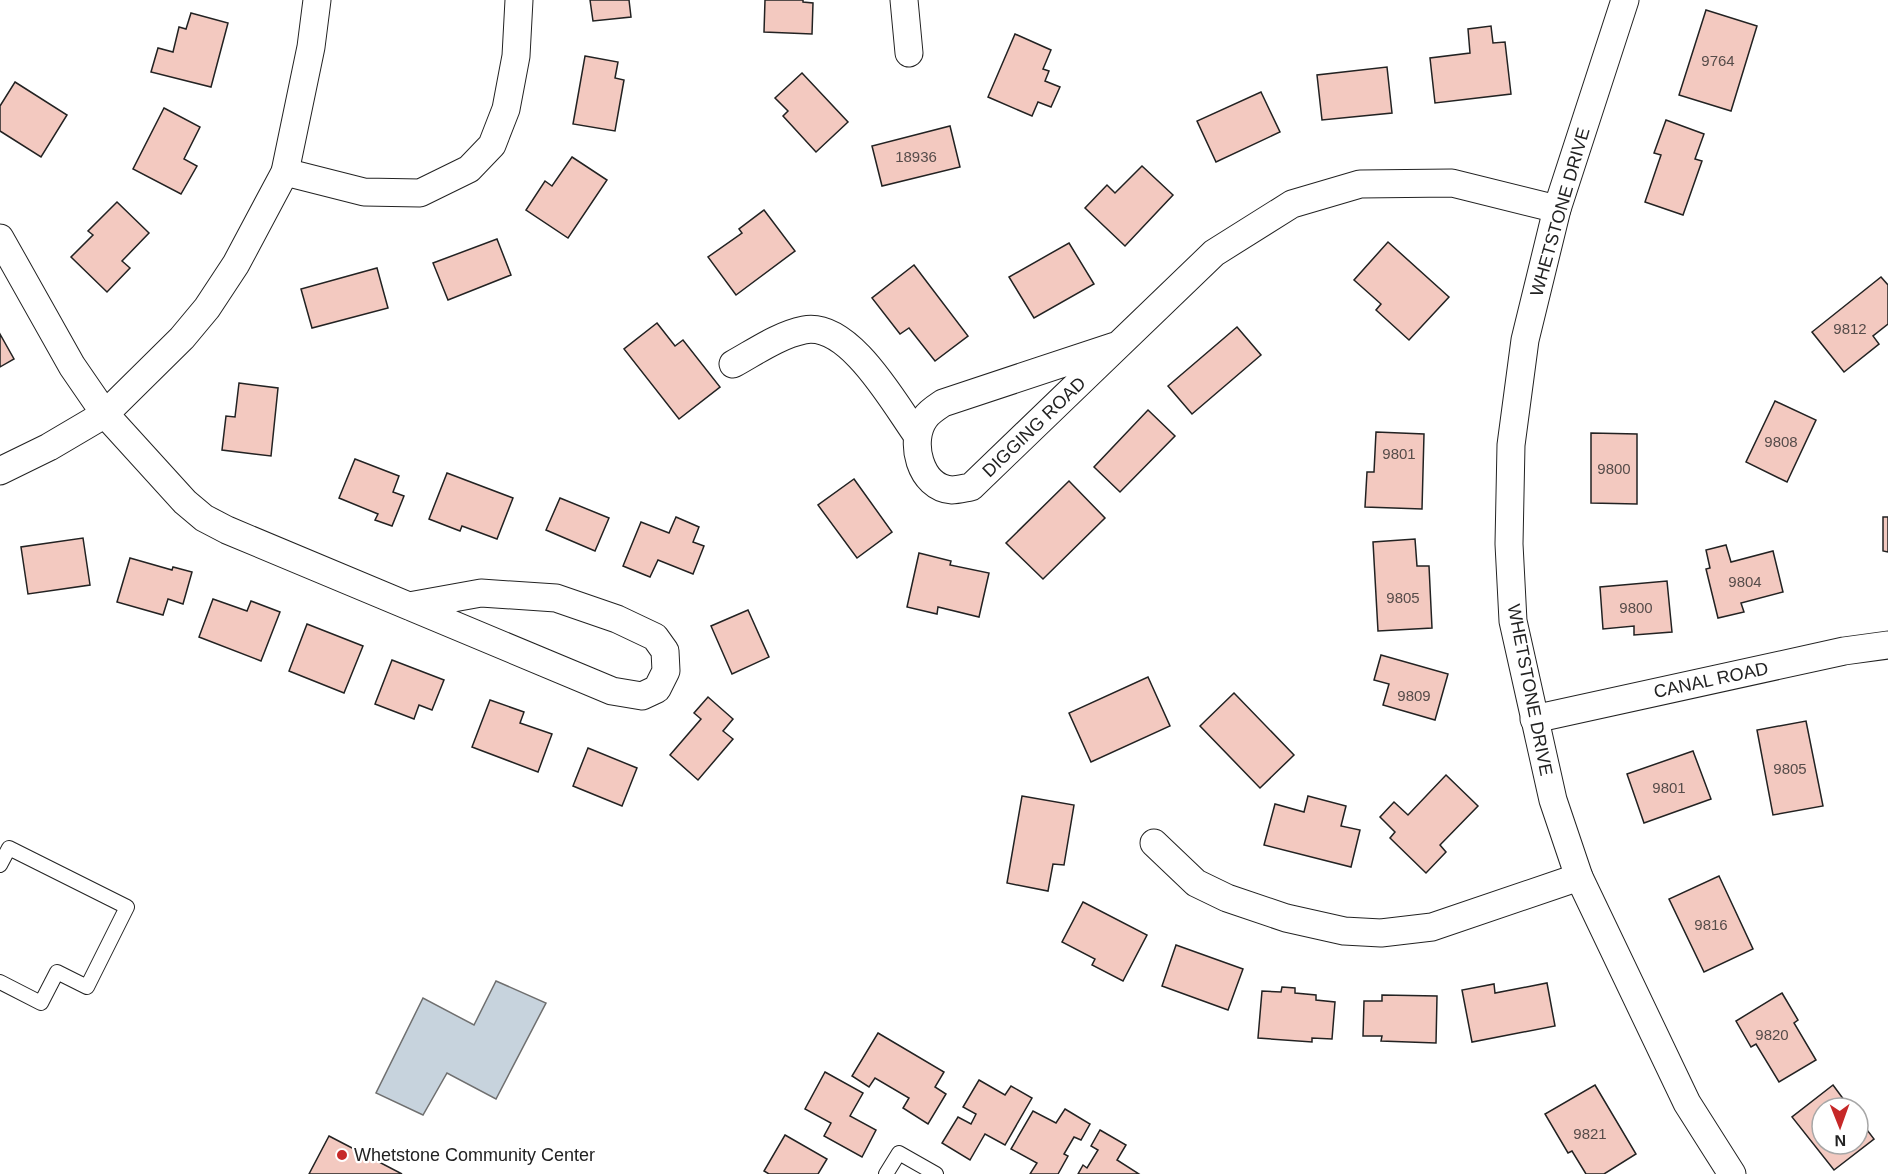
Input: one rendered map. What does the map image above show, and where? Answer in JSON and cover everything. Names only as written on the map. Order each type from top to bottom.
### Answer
[{"type":"street","points":[[0,471],[49,447],[105,414],[174,346],[207,308],[236,264],[285,172],[317,0]]},
{"type":"street","points":[[285,172],[364,192],[420,193],[469,169],[492,145],[506,109],[516,56],[519,0]]},
{"type":"street","points":[[904,0],[909,53]]},
{"type":"street","name":"WHETSTONE DRIVE","points":[[1625,0],[1557,209],[1525,340],[1511,445],[1509,544],[1513,621],[1552,800],[1579,877],[1687,1103],[1732,1174]]},
{"type":"street","name":"DIGGING ROAD","points":[[1118,345],[943,403],[925,417],[917,435],[918,461],[931,479],[950,490],[970,487],[1214,253],[1292,204],[1360,184],[1452,183],[1557,209]]},
{"type":"street","points":[[0,238],[72,366],[105,414],[185,502],[204,518],[409,606],[612,691],[642,696],[657,689],[666,671],[665,651],[655,637],[617,618],[556,598],[481,593],[409,606]]},
{"type":"street","points":[[733,364],[777,339],[805,329],[823,331],[842,338],[867,366],[917,435]]},
{"type":"street","name":"CANAL ROAD","points":[[1534,719],[1844,651],[1888,645]]},
{"type":"street","points":[[1154,843],[1196,883],[1227,898],[1286,918],[1344,931],[1381,933],[1432,927],[1579,877]]},
{"type":"lane","points":[[0,865],[9,848],[127,907],[87,987],[57,972],[41,1003],[0,982]]},
{"type":"lane","points":[[886,1174],[899,1153],[936,1174]]},
{"type":"shaded area","points":[[496,981],[546,1003],[496,1099],[447,1073],[423,1115],[376,1093],[423,998],[474,1025]]},
{"type":"building","points":[[590,0],[629,0],[631,17],[593,21]]},
{"type":"building","points":[[765,0],[803,0],[803,2],[813,3],[812,34],[764,32]]},
{"type":"building","points":[[1706,10],[1757,26],[1731,111],[1679,95]]},
{"type":"building","points":[[191,13],[228,23],[211,87],[151,72],[158,48],[173,52],[179,27],[186,29]]},
{"type":"building","points":[[1491,26],[1493,43],[1505,42],[1511,94],[1435,103],[1430,58],[1470,53],[1468,29]]},
{"type":"building","points":[[1015,34],[1051,50],[1043,69],[1049,71],[1045,81],[1060,87],[1051,107],[1038,102],[1032,116],[988,97]]},
{"type":"building","points":[[585,56],[618,62],[615,78],[624,80],[615,131],[573,124]]},
{"type":"building","points":[[1387,67],[1392,113],[1322,120],[1317,75]]},
{"type":"building","points":[[802,73],[848,122],[816,152],[783,116],[788,111],[775,98]]},
{"type":"building","points":[[15,82],[67,115],[41,157],[0,131],[0,106]]},
{"type":"building","points":[[1261,92],[1280,132],[1216,162],[1197,121]]},
{"type":"building","points":[[164,108],[200,127],[184,159],[197,166],[181,194],[133,169]]},
{"type":"building","points":[[1666,120],[1704,134],[1695,159],[1702,161],[1683,215],[1645,202],[1661,155],[1654,153]]},
{"type":"building","points":[[950,126],[960,167],[882,186],[872,146]]},
{"type":"building","points":[[572,157],[607,180],[568,238],[526,210],[545,181],[552,186]]},
{"type":"building","points":[[1142,166],[1173,195],[1125,246],[1085,208],[1107,185],[1115,193]]},
{"type":"building","points":[[117,202],[149,233],[122,261],[130,268],[107,292],[71,257],[93,235],[88,231]]},
{"type":"building","points":[[764,210],[795,251],[736,295],[708,257],[742,233],[739,229]]},
{"type":"building","points":[[497,239],[511,275],[448,300],[433,263]]},
{"type":"building","points":[[1388,242],[1449,297],[1409,340],[1376,310],[1381,304],[1354,280]]},
{"type":"building","points":[[1069,243],[1094,284],[1034,318],[1009,277]]},
{"type":"building","points":[[914,265],[968,336],[935,361],[909,328],[900,334],[872,298]]},
{"type":"building","points":[[377,268],[388,308],[312,328],[301,289]]},
{"type":"building","points":[[1881,277],[1888,285],[1888,324],[1873,336],[1879,344],[1844,372],[1812,332]]},
{"type":"building","points":[[657,323],[675,346],[683,340],[720,387],[679,419],[624,349]]},
{"type":"building","points":[[1237,327],[1261,355],[1192,414],[1168,386]]},
{"type":"building","points":[[0,334],[14,359],[0,367]]},
{"type":"building","points":[[239,383],[278,388],[271,456],[222,450],[226,416],[235,417]]},
{"type":"building","points":[[1775,401],[1816,420],[1787,482],[1746,462]]},
{"type":"building","points":[[1148,410],[1175,436],[1120,492],[1094,467]]},
{"type":"building","points":[[1376,432],[1424,434],[1422,509],[1365,507],[1367,472],[1374,472]]},
{"type":"building","points":[[1591,433],[1637,434],[1637,504],[1591,503]]},
{"type":"building","points":[[355,459],[399,476],[393,492],[404,496],[392,526],[375,520],[378,514],[339,498]]},
{"type":"building","points":[[447,473],[513,498],[497,539],[462,526],[460,531],[429,519]]},
{"type":"building","points":[[854,479],[892,532],[857,558],[818,505]]},
{"type":"building","points":[[1069,481],[1105,518],[1043,579],[1006,543]]},
{"type":"building","points":[[560,498],[609,518],[595,551],[546,530]]},
{"type":"building","points":[[676,517],[699,527],[693,542],[704,546],[693,574],[658,560],[650,577],[623,566],[641,522],[669,533]]},
{"type":"building","points":[[1883,517],[1888,517],[1888,552],[1883,551]]},
{"type":"building","points":[[83,538],[90,585],[28,594],[21,547]]},
{"type":"building","points":[[1415,539],[1417,566],[1429,566],[1432,628],[1378,631],[1373,542]]},
{"type":"building","points":[[1726,545],[1731,562],[1773,551],[1783,592],[1741,603],[1744,612],[1718,618],[1706,569],[1710,568],[1706,550]]},
{"type":"building","points":[[919,553],[951,561],[950,565],[989,573],[979,617],[938,607],[937,614],[907,607]]},
{"type":"building","points":[[130,558],[172,570],[173,567],[192,572],[183,604],[168,599],[163,615],[117,602]]},
{"type":"building","points":[[1667,581],[1672,632],[1634,635],[1634,626],[1603,629],[1600,587]]},
{"type":"building","points":[[213,599],[247,611],[251,601],[280,612],[261,661],[199,637]]},
{"type":"building","points":[[748,610],[769,657],[732,674],[711,626]]},
{"type":"building","points":[[307,624],[363,646],[344,693],[289,671]]},
{"type":"building","points":[[1381,655],[1448,674],[1435,720],[1383,705],[1389,684],[1374,680]]},
{"type":"building","points":[[392,660],[444,680],[432,710],[419,705],[414,719],[375,704]]},
{"type":"building","points":[[1148,677],[1170,726],[1091,762],[1069,713]]},
{"type":"building","points":[[1234,693],[1294,755],[1260,788],[1200,726]]},
{"type":"building","points":[[708,697],[733,719],[723,731],[733,739],[698,780],[670,755],[701,719],[694,713]]},
{"type":"building","points":[[490,700],[524,712],[520,723],[552,734],[538,772],[472,747]]},
{"type":"building","points":[[1806,721],[1823,806],[1773,815],[1757,730]]},
{"type":"building","points":[[588,748],[637,768],[622,806],[573,786]]},
{"type":"building","points":[[1693,751],[1711,799],[1644,823],[1627,774]]},
{"type":"building","points":[[1446,775],[1478,806],[1440,845],[1446,852],[1426,873],[1390,838],[1395,832],[1380,817],[1394,802],[1408,815]]},
{"type":"building","points":[[1022,796],[1074,805],[1064,865],[1053,864],[1048,891],[1007,883]]},
{"type":"building","points":[[1308,796],[1346,806],[1341,826],[1360,830],[1351,867],[1264,845],[1275,804],[1304,812]]},
{"type":"building","points":[[1719,876],[1753,949],[1704,972],[1669,899]]},
{"type":"building","points":[[1083,902],[1147,935],[1123,981],[1092,965],[1095,959],[1062,942]]},
{"type":"building","points":[[1176,945],[1243,969],[1228,1010],[1162,986]]},
{"type":"building","points":[[1547,983],[1555,1026],[1472,1042],[1462,990],[1494,984],[1495,993]]},
{"type":"building","points":[[1282,987],[1295,988],[1295,993],[1316,995],[1316,1000],[1335,1002],[1332,1039],[1312,1038],[1312,1042],[1258,1038],[1262,991],[1281,992]]},
{"type":"building","points":[[1782,993],[1798,1020],[1794,1023],[1816,1060],[1779,1082],[1756,1044],[1751,1047],[1736,1021]]},
{"type":"building","points":[[1382,995],[1437,996],[1436,1043],[1381,1041],[1382,1036],[1363,1036],[1364,1001],[1382,1001]]},
{"type":"building","points":[[878,1033],[944,1072],[935,1087],[946,1094],[928,1124],[903,1108],[909,1098],[875,1078],[869,1087],[852,1076]]},
{"type":"building","points":[[825,1072],[863,1093],[850,1116],[876,1130],[862,1157],[824,1136],[831,1123],[805,1109]]},
{"type":"building","points":[[979,1080],[1005,1095],[1011,1086],[1032,1098],[1005,1145],[985,1134],[970,1160],[942,1143],[958,1117],[971,1124],[976,1114],[963,1107]]},
{"type":"building","points":[[1595,1085],[1636,1154],[1604,1174],[1586,1174],[1572,1151],[1568,1153],[1545,1114]]},
{"type":"building","points":[[1833,1085],[1841,1096],[1819,1096]]},
{"type":"building","points":[[1810,1103],[1810,1140],[1792,1117]]},
{"type":"building","points":[[1065,1109],[1090,1124],[1081,1140],[1074,1137],[1064,1154],[1068,1156],[1058,1174],[1030,1174],[1037,1163],[1011,1149],[1033,1111],[1056,1123]]},
{"type":"building","points":[[1100,1130],[1126,1145],[1117,1160],[1139,1174],[1078,1174],[1083,1165],[1087,1168],[1098,1150],[1091,1146]]},
{"type":"building","points":[[785,1135],[827,1159],[818,1174],[769,1174],[764,1171]]},
{"type":"building","name":"Whetstone Community Center","points":[[329,1136],[402,1174],[309,1174]]},
{"type":"building","points":[[1823,1156],[1852,1156],[1834,1170]]},
{"type":"place","name":"Whetstone Community Center","points":[[342,1155]]}]
